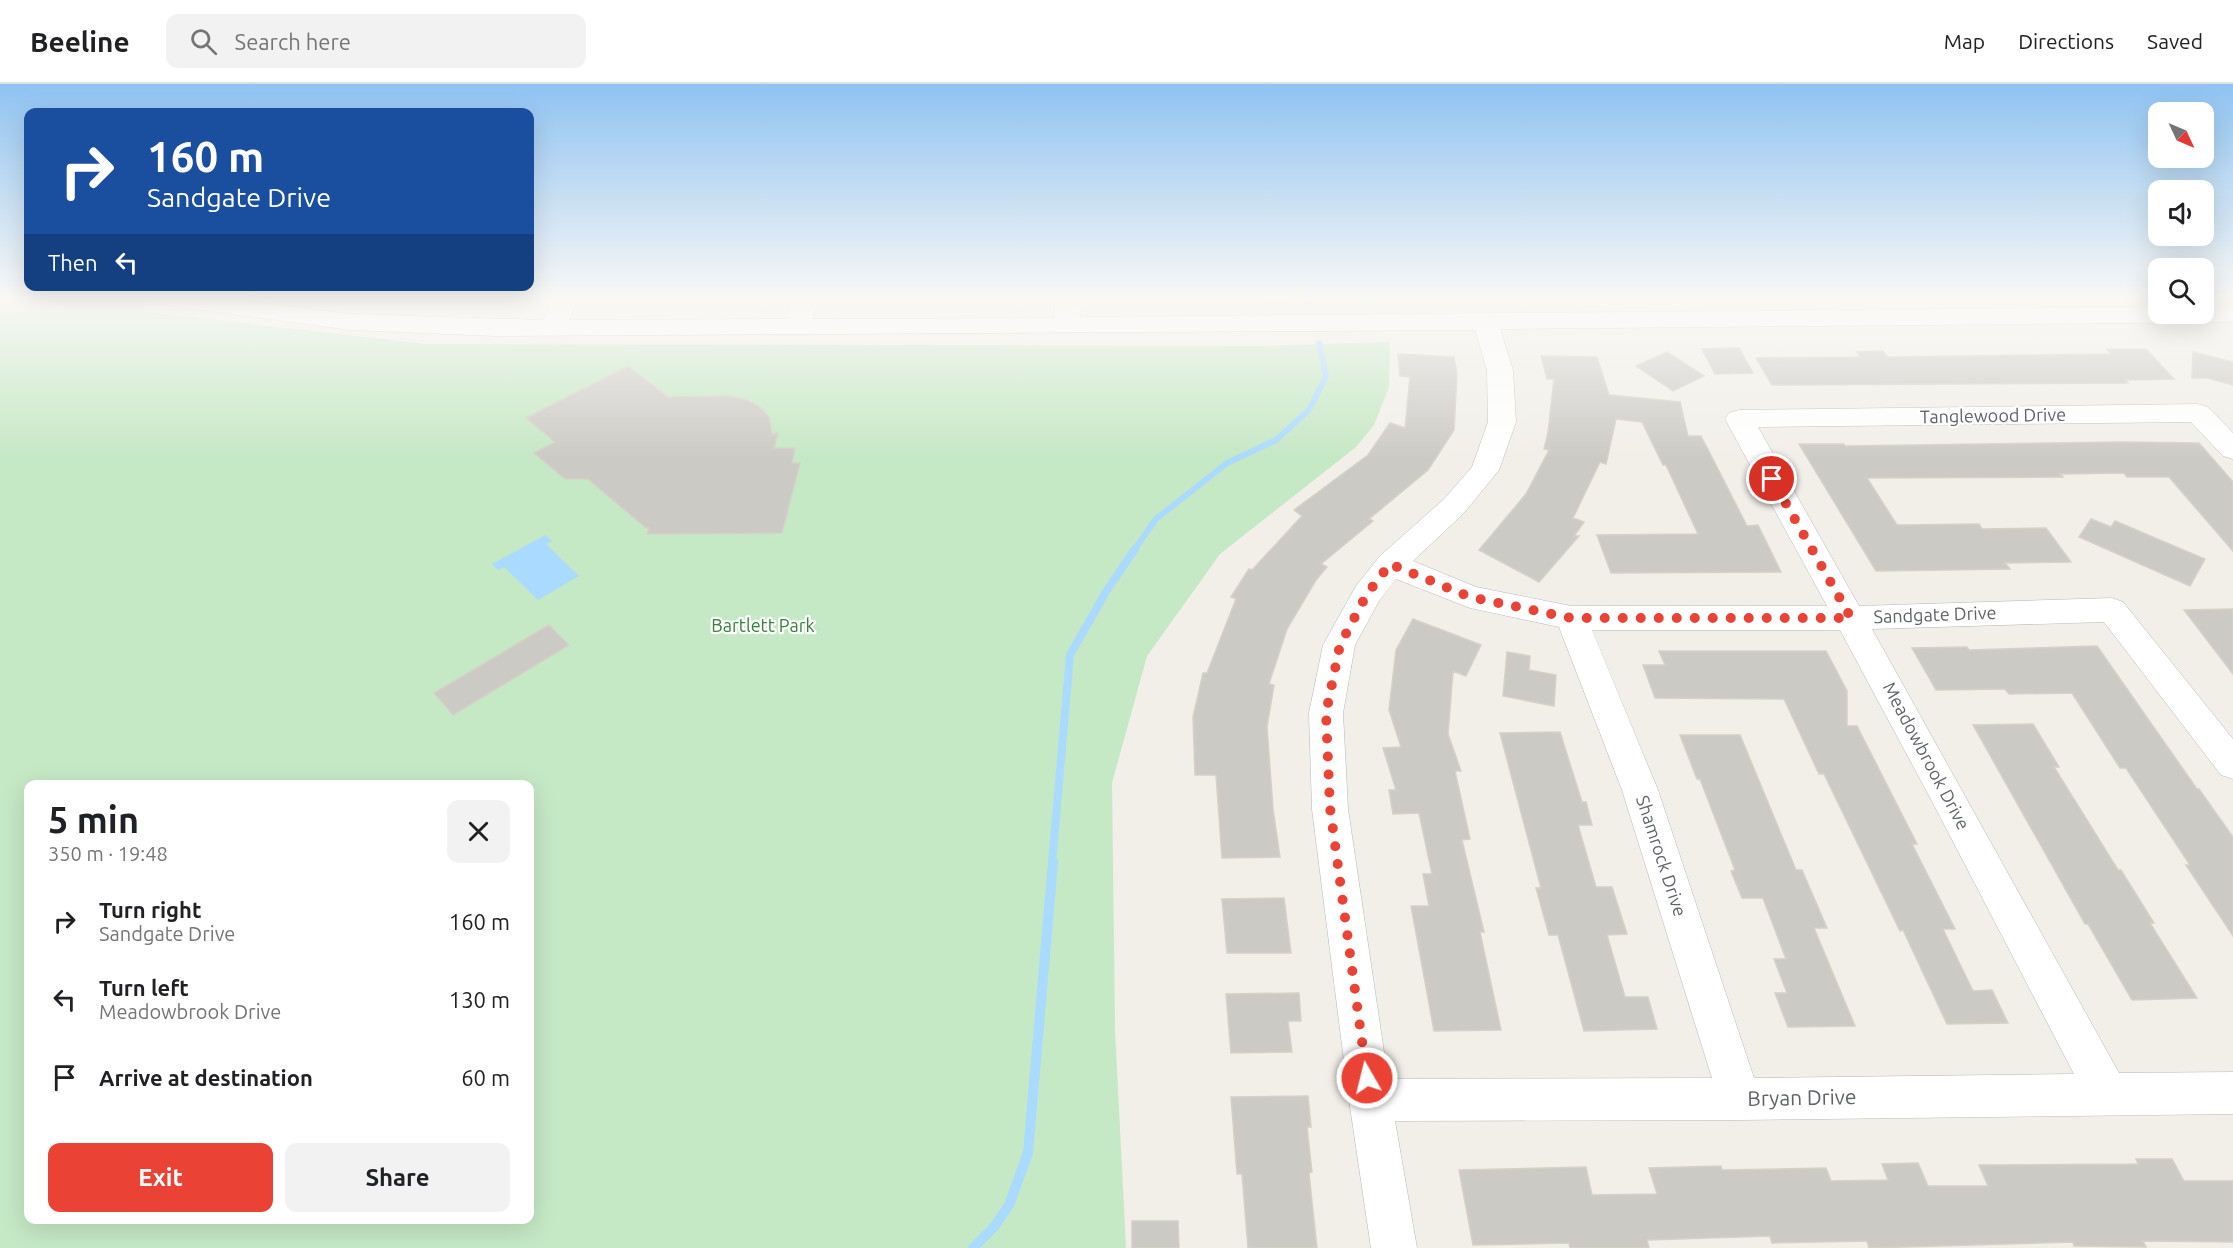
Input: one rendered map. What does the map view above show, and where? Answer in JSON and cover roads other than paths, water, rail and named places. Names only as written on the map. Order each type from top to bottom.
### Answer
[{"type":"street","points":[[1394,1248],[1370,1100],[1330,808],[1326,713],[1340,645],[1367,594],[1390,564],[1454,506],[1485,470],[1502,422],[1500,370],[1494,350]]},
{"type":"street","name":"Tanglewood Drive","points":[[1739,419],[2198,413],[2233,450]]},
{"type":"street","name":"Meadowbrook Drive","points":[[1739,419],[1851,618],[2108,1095]]},
{"type":"street","name":"Sandgate Drive","points":[[1390,564],[1470,597],[1571,618],[1851,618],[2112,610],[2233,765]]},
{"type":"street","name":"Shamrock Drive","points":[[1571,618],[1640,790],[1740,1099]]},
{"type":"street","name":"Bryan Drive","points":[[1370,1100],[1740,1099],[2233,1093]]},
{"type":"water","points":[[545,535],[552,541],[546,544],[579,576],[538,600],[504,567],[498,570],[492,564]]},
{"type":"waterway","points":[[1134,550],[1156,519],[1227,463],[1276,440],[1309,410],[1326,376],[1321,350]]},
{"type":"waterway","points":[[1052,863],[1070,655],[1107,590],[1135,549]]},
{"type":"waterway","points":[[973,1248],[994,1227],[1009,1205],[1028,1153],[1053,862]]},
{"type":"park label","name":"Bartlett Park","points":[[763,626]]}]
